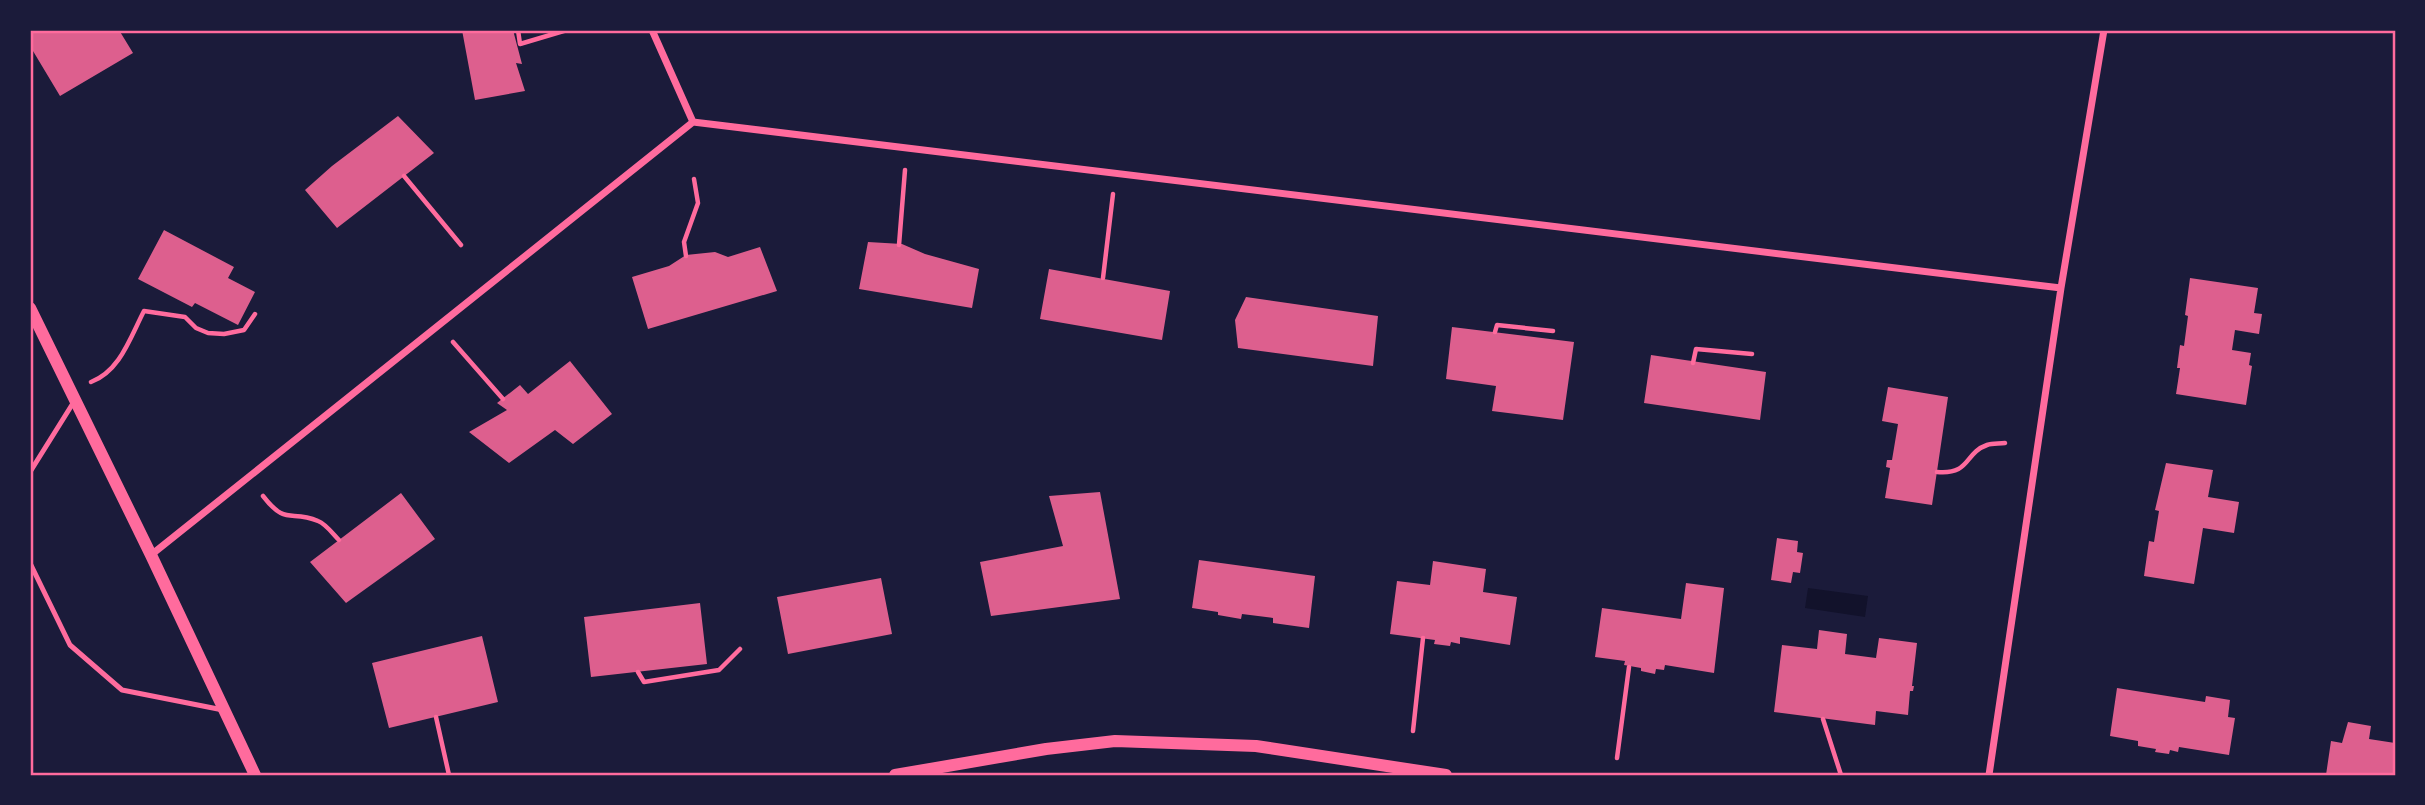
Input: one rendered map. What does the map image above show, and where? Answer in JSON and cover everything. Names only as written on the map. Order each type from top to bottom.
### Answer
[{"type":"street","points":[[652,30],[693,122]]},
{"type":"street","points":[[1989,775],[2061,288],[2104,30]]},
{"type":"street","points":[[151,555],[693,122],[2061,288]]},
{"type":"street","points":[[30,308],[255,775]]},
{"type":"street","points":[[895,775],[1046,749],[1115,741],[1256,746],[1447,775]]},
{"type":"lane","points":[[30,472],[72,395]]},
{"type":"lane","points":[[30,563],[70,645],[121,690],[224,710]]},
{"type":"path","points":[[517,30],[520,44],[568,30]]},
{"type":"path","points":[[899,246],[905,169]]},
{"type":"path","points":[[404,176],[461,245]]},
{"type":"path","points":[[686,256],[684,242],[698,204],[694,179]]},
{"type":"path","points":[[1103,278],[1113,194]]},
{"type":"path","points":[[72,395],[114,368],[144,311],[185,317],[195,328],[208,333],[224,334],[244,330],[255,314]]},
{"type":"path","points":[[1495,332],[1497,325],[1553,331]]},
{"type":"path","points":[[451,340],[503,399]]},
{"type":"path","points":[[1693,363],[1696,349],[1752,354]]},
{"type":"path","points":[[1937,472],[1950,473],[1962,469],[1980,449],[1989,444],[2005,443]]},
{"type":"path","points":[[263,496],[273,509],[287,517],[305,517],[321,522],[339,540]]},
{"type":"path","points":[[1413,731],[1423,638]]},
{"type":"path","points":[[638,672],[644,682],[719,670],[740,649]]},
{"type":"path","points":[[1617,758],[1629,667]]},
{"type":"path","points":[[436,717],[449,775]]},
{"type":"path","points":[[1822,719],[1841,775]]},
{"type":"shaded area","points":[[1808,588],[1868,596],[1865,617],[1805,608]]},
{"type":"building","points":[[30,30],[119,30],[133,53],[60,96],[30,46]]},
{"type":"building","points":[[462,30],[513,30],[522,64],[516,63],[525,91],[475,100]]},
{"type":"building","points":[[398,116],[434,153],[337,228],[305,190]]},
{"type":"building","points":[[164,230],[234,267],[228,278],[255,292],[238,325],[195,303],[192,307],[138,279]]},
{"type":"building","points":[[868,242],[902,244],[925,254],[979,269],[972,308],[859,289]]},
{"type":"building","points":[[760,247],[777,291],[648,329],[632,277],[669,266],[686,255],[715,252],[728,257]]},
{"type":"building","points":[[1049,269],[1170,291],[1162,340],[1040,319]]},
{"type":"building","points":[[2190,278],[2258,288],[2254,313],[2262,314],[2259,334],[2235,330],[2232,350],[2251,353],[2249,365],[2252,366],[2246,405],[2176,394],[2180,345],[2184,346],[2188,316],[2185,315]]},
{"type":"building","points":[[1246,297],[1378,316],[1373,366],[1238,348],[1235,320]]},
{"type":"building","points":[[1452,327],[1574,342],[1563,420],[1492,411],[1496,386],[1446,379]]},
{"type":"building","points":[[1651,355],[1766,372],[1760,420],[1644,403]]},
{"type":"building","points":[[570,361],[612,414],[573,444],[555,430],[509,463],[469,432],[507,410],[497,403],[520,385],[528,394]]},
{"type":"building","points":[[1888,387],[1948,397],[1932,505],[1885,498],[1890,468],[1886,467],[1887,460],[1892,460],[1898,424],[1882,421]]},
{"type":"building","points":[[2166,463],[2213,470],[2208,497],[2239,502],[2234,533],[2203,528],[2194,584],[2144,576],[2149,541],[2154,542],[2159,511],[2155,510]]},
{"type":"building","points":[[1100,492],[1120,599],[991,616],[980,562],[1063,546],[1049,496]]},
{"type":"building","points":[[401,493],[435,539],[346,603],[310,562]]},
{"type":"building","points":[[1777,538],[1798,541],[1797,552],[1803,553],[1800,573],[1793,572],[1791,583],[1771,580]]},
{"type":"building","points":[[1199,560],[1315,576],[1309,628],[1273,623],[1273,618],[1242,614],[1241,619],[1192,608]]},
{"type":"building","points":[[1433,561],[1486,569],[1483,592],[1517,597],[1510,645],[1460,637],[1460,644],[1451,642],[1450,646],[1434,644],[1435,640],[1390,634],[1397,581],[1430,585]]},
{"type":"building","points":[[881,578],[892,634],[788,654],[777,597]]},
{"type":"building","points":[[1686,583],[1724,588],[1714,673],[1665,665],[1664,670],[1656,669],[1655,674],[1624,665],[1625,661],[1595,657],[1602,608],[1681,619]]},
{"type":"building","points":[[700,603],[707,664],[591,677],[584,617]]},
{"type":"building","points":[[1819,630],[1847,634],[1845,654],[1876,658],[1879,638],[1917,643],[1914,686],[1913,691],[1910,691],[1908,715],[1876,711],[1875,725],[1774,712],[1782,645],[1817,649]]},
{"type":"building","points":[[482,636],[498,702],[389,728],[372,663]]},
{"type":"building","points":[[2117,688],[2205,702],[2206,696],[2230,700],[2228,717],[2235,718],[2229,755],[2179,747],[2178,752],[2170,750],[2169,754],[2155,752],[2156,749],[2138,746],[2138,741],[2110,736]]},
{"type":"building","points":[[2348,722],[2371,726],[2369,739],[2395,743],[2395,775],[2326,775],[2331,741],[2342,743]]}]
